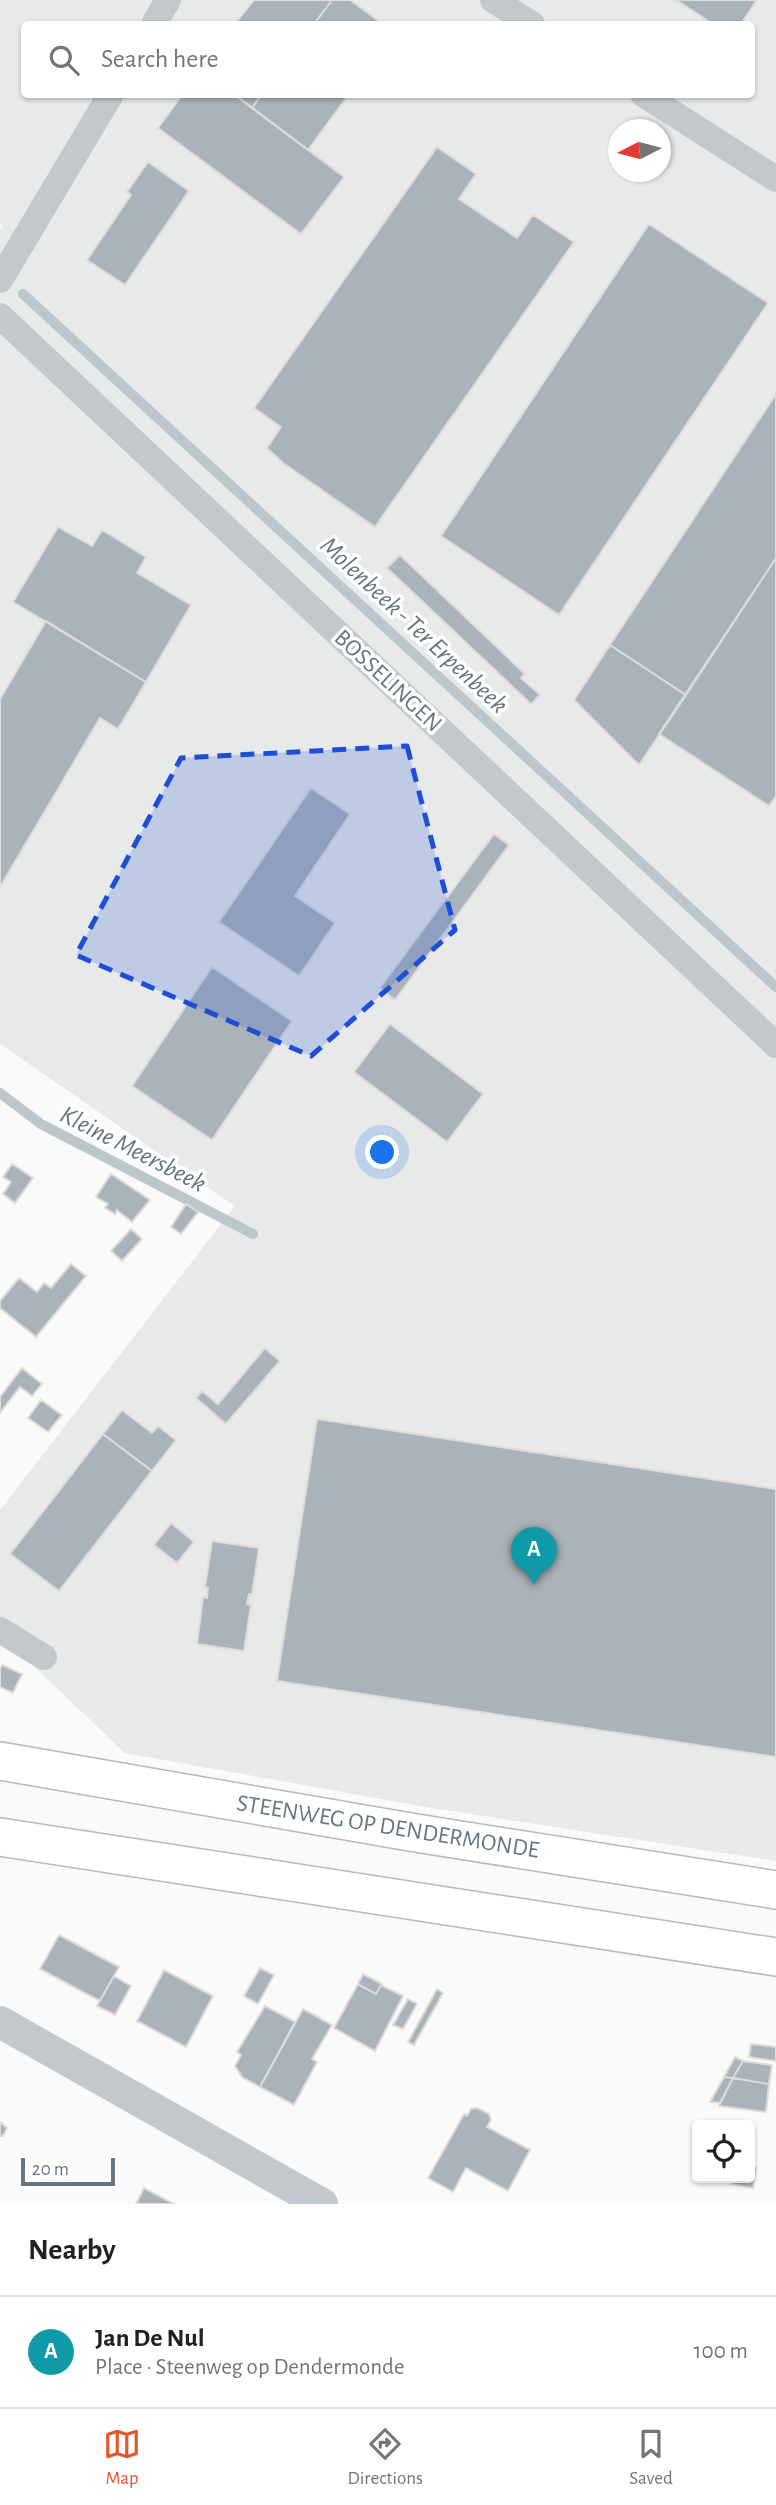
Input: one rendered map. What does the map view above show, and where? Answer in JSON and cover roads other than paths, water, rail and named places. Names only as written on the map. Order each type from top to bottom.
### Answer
[{"type":"main road","name":"STEENWEG OP DENDERMONDE","points":[[0,1761],[416,1833],[776,1890]]},
{"type":"main road","points":[[0,1837],[776,1957]]},
{"type":"street","points":[[155,21],[168,0]]},
{"type":"street","points":[[493,0],[527,21]]},
{"type":"street","points":[[0,280],[109,98]]},
{"type":"street","points":[[649,98],[776,179]]},
{"type":"street","name":"BOSSELINGEN","points":[[0,316],[776,1045]]},
{"type":"street","points":[[0,1630],[44,1657]]},
{"type":"street","points":[[0,2022],[322,2204]]},
{"type":"waterway","name":"Molenbeek - Ter Erpenbeek","points":[[23,294],[776,987]]},
{"type":"waterway","name":"Kleine Meersbeek","points":[[0,1093],[41,1124],[253,1234]]},
{"type":"place","name":"Jan De Nul","points":[[534,1585]]}]
